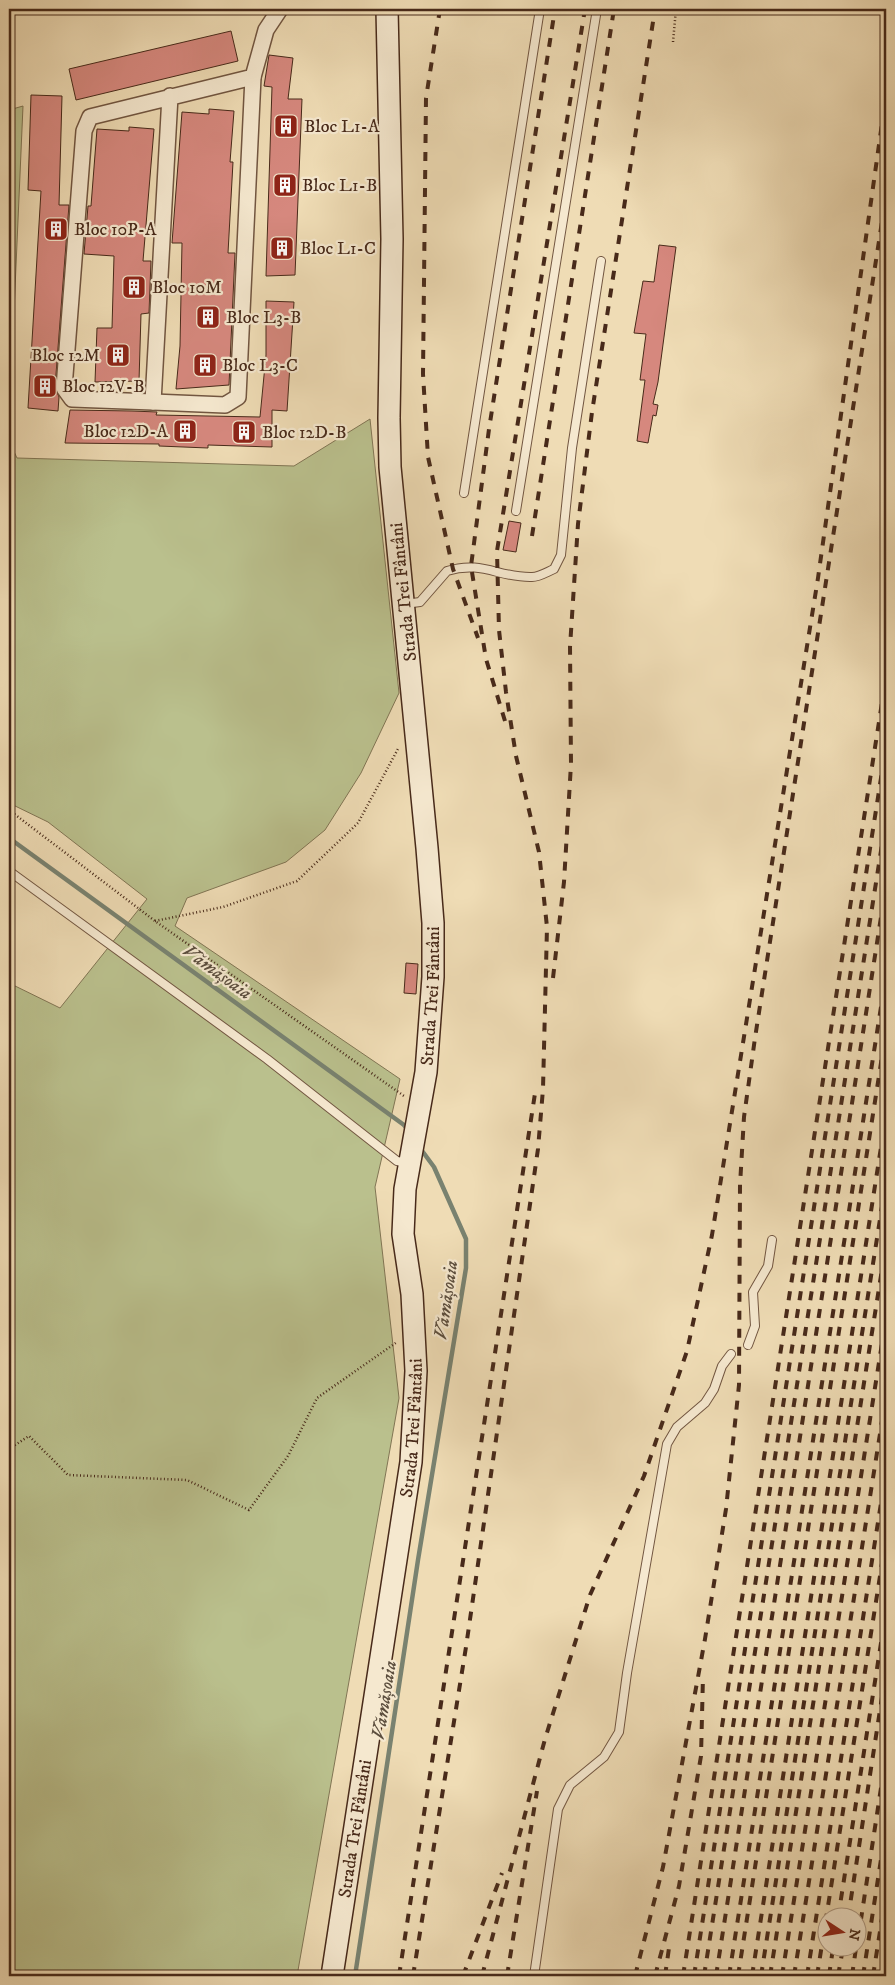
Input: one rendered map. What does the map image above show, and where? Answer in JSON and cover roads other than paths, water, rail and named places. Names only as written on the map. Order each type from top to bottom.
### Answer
[{"type":"main road","name":"Strada Trei Fântâni","points":[[332,1976],[411,1462],[416,1408],[415,1338],[412,1294],[403,1234],[405,1189],[419,1119],[430,1036],[432,923],[418,739],[390,467],[392,239],[387,9]]},
{"type":"street","points":[[253,77],[90,117],[84,130],[64,388],[72,399],[225,405],[238,397],[253,77],[266,30],[280,9]]},
{"type":"street","points":[[153,402],[170,96]]},
{"type":"lane","points":[[464,493],[540,9]]},
{"type":"lane","points":[[516,511],[597,9]]},
{"type":"lane","points":[[404,604],[420,602],[447,571],[453,569],[471,566],[517,576],[534,577],[554,569],[561,555],[572,448],[601,261]]},
{"type":"lane","points":[[9,871],[267,1059],[396,1161],[410,1160]]},
{"type":"lane","points":[[748,1345],[755,1326],[753,1292],[768,1266],[772,1240]]},
{"type":"lane","points":[[534,1976],[558,1809],[570,1785],[604,1757],[619,1732],[627,1673],[667,1444],[677,1427],[705,1403],[714,1390],[722,1366],[731,1354]]},
{"type":"waterway","name":"Vămășoaia","points":[[9,838],[404,1125],[409,1131]]},
{"type":"waterway","name":"Vămășoaia","points":[[355,1976],[418,1560],[466,1268],[466,1239],[434,1167],[420,1148]]},
{"type":"railway","points":[[440,9],[426,98],[423,374],[428,457],[453,569],[478,638]]},
{"type":"railway","points":[[505,721],[486,659],[471,566],[489,429],[555,9]]},
{"type":"railway","points":[[413,1976],[466,1647],[538,1149],[543,1089],[547,927],[539,852],[516,756],[506,692],[499,630],[497,551],[585,9]]},
{"type":"railway","points":[[532,536],[614,9]]},
{"type":"railway","points":[[553,978],[564,882],[571,764],[570,647],[578,524],[592,412],[655,9]]},
{"type":"railway","points":[[482,1976],[545,1739],[590,1595],[644,1476],[687,1351],[712,1235],[818,578],[886,95]]},
{"type":"railway","points":[[635,1976],[663,1867],[705,1639],[726,1509],[739,1385],[740,1185],[744,1117],[886,196]]},
{"type":"railway","points":[[683,1976],[886,677]]},
{"type":"railway","points":[[694,1976],[886,746]]},
{"type":"railway","points":[[704,1976],[886,819]]},
{"type":"railway","points":[[716,1976],[886,885]]},
{"type":"railway","points":[[729,1976],[886,975]]},
{"type":"railway","points":[[738,1976],[886,1031]]},
{"type":"railway","points":[[399,1976],[536,1087]]},
{"type":"railway","points":[[752,1976],[886,1115]]},
{"type":"railway","points":[[761,1976],[886,1181]]},
{"type":"railway","points":[[770,1976],[886,1244]]},
{"type":"railway","points":[[782,1976],[886,1318]]},
{"type":"railway","points":[[794,1976],[886,1396]]},
{"type":"railway","points":[[807,1976],[886,1471]]},
{"type":"railway","points":[[817,1976],[886,1538]]},
{"type":"railway","points":[[840,1908],[886,1611]]},
{"type":"railway","points":[[850,1908],[886,1671]]},
{"type":"railway","points":[[655,1976],[679,1886],[701,1756],[703,1676]]},
{"type":"railway","points":[[863,1908],[886,1755]]},
{"type":"railway","points":[[507,1976],[537,1791]]},
{"type":"railway","points":[[863,1976],[886,1827]]},
{"type":"railway","points":[[463,1976],[502,1873]]},
{"type":"railway","points":[[873,1976],[886,1893]]},
{"type":"railway","points":[[665,1976],[669,1948]]},
{"type":"railway","points":[[883,1976],[886,1957]]},
{"type":"railway","points":[[829,1976],[832,1958]]},
{"type":"railway","points":[[838,1976],[841,1958]]},
{"type":"railway","points":[[852,1976],[855,1958]]},
{"type":"place","name":"Bloc L1-A","points":[[286,126]]},
{"type":"place","name":"Bloc L1-B","points":[[285,185]]},
{"type":"place","name":"Bloc 10P-A","points":[[56,229]]},
{"type":"place","name":"Bloc L1-C","points":[[282,248]]},
{"type":"place","name":"Bloc 10M","points":[[134,287]]},
{"type":"place","name":"Bloc L3-B","points":[[208,317]]},
{"type":"place","name":"Bloc 12M","points":[[118,355]]},
{"type":"place","name":"Bloc L3-C","points":[[205,365]]},
{"type":"place","name":"Bloc 12V-B","points":[[45,386]]},
{"type":"place","name":"Bloc 12D-A","points":[[185,431]]},
{"type":"place","name":"Bloc 12D-B","points":[[244,432]]}]
